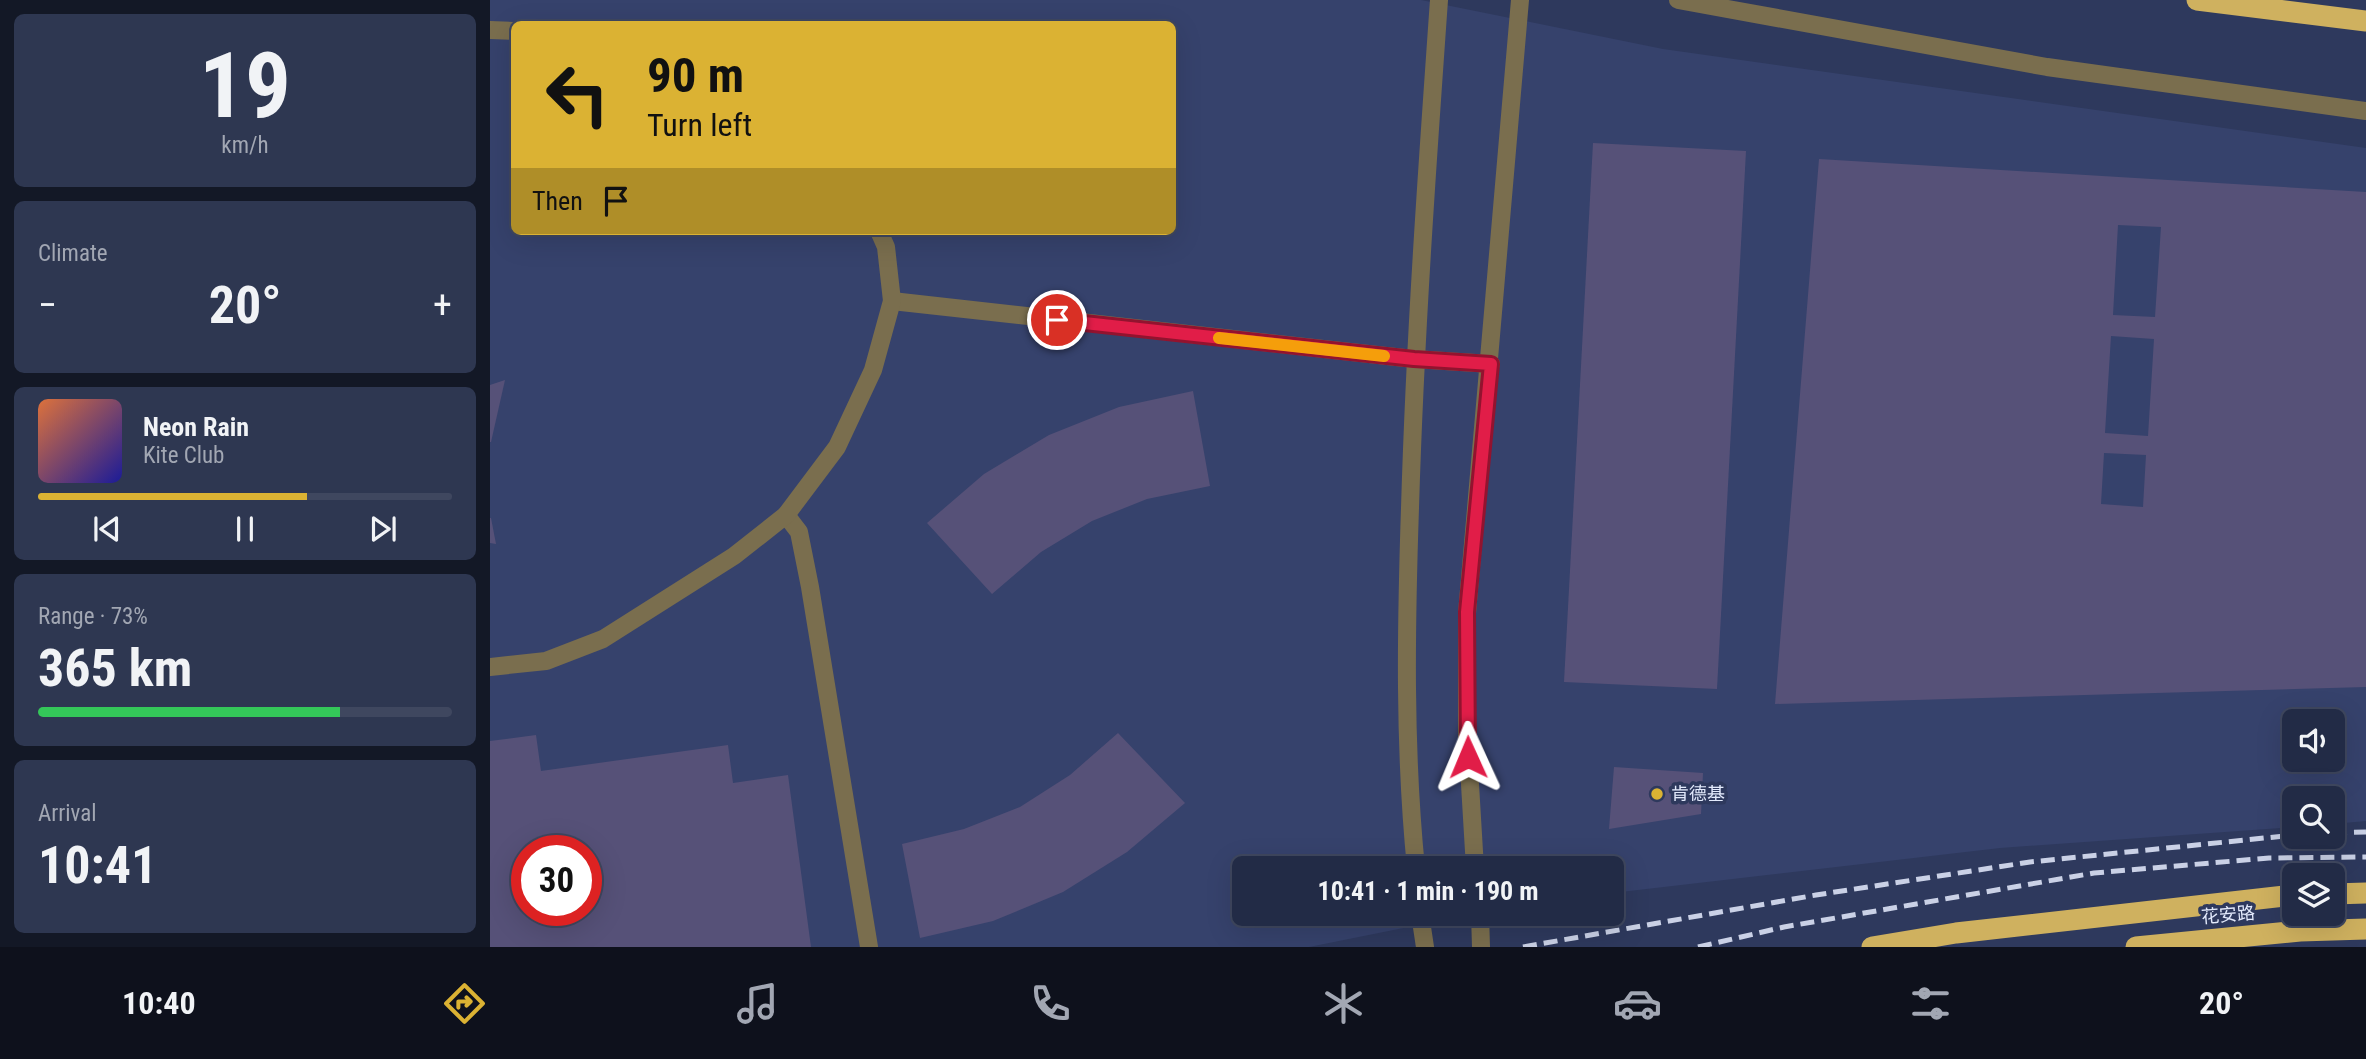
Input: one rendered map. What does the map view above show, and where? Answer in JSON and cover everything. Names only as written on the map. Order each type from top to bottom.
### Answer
[{"type":"highway","points":[[2197,0],[2366,21]]},
{"type":"highway","points":[[2345,894],[2366,893]]},
{"type":"highway","points":[[1872,947],[1956,933],[2282,896]]},
{"type":"highway","name":"花安路","points":[[2136,947],[2300,931],[2366,929]]},
{"type":"street","points":[[1415,856],[1408,762],[1406,633],[1414,359],[1439,0]]},
{"type":"street","points":[[1474,856],[1467,734],[1467,612],[1491,364],[1520,0]]},
{"type":"street","points":[[1678,0],[2047,67],[2366,111]]},
{"type":"street","points":[[490,30],[511,31]]},
{"type":"street","points":[[490,667],[546,661],[603,639],[734,556],[786,515],[837,446],[873,370],[891,301],[886,247],[881,235]]},
{"type":"street","points":[[891,301],[1414,359],[1491,364]]},
{"type":"street","points":[[786,515],[799,532],[810,587],[869,947]]},
{"type":"street","points":[[1422,926],[1425,947]]},
{"type":"street","points":[[1480,926],[1481,947]]},
{"type":"shaded area","points":[[490,0],[1421,0],[1663,49],[2366,148],[2366,821],[2345,823],[2345,786],[2282,786],[2282,828],[2000,848],[1624,892],[1624,856],[1232,856],[1232,926],[1413,926],[1309,947],[490,947]]},
{"type":"building","points":[[1593,143],[1746,151],[1717,689],[1564,682]]},
{"type":"building","points":[[1819,159],[2366,192],[2366,687],[1775,704]],"holes":[[[2118,225],[2161,227],[2155,317],[2113,315]],[[2111,336],[2154,339],[2148,436],[2105,433]],[[2104,453],[2146,455],[2143,507],[2101,504]]]},
{"type":"building","points":[[505,380],[491,442],[490,442],[490,385]]},
{"type":"building","points":[[1193,391],[1210,486],[1147,499],[1092,521],[1041,552],[992,594],[927,523],[984,474],[1049,435],[1119,407]]},
{"type":"building","points":[[491,518],[496,544],[490,543]]},
{"type":"building","points":[[1118,733],[1185,803],[1127,852],[1063,892],[993,921],[920,938],[902,844],[964,829],[1020,807],[1070,775]]},
{"type":"building","points":[[536,735],[541,771],[728,745],[733,783],[788,775],[811,947],[490,947],[490,741]]},
{"type":"building","name":"肯德基","points":[[1614,767],[1703,773],[1701,814],[1609,829]]},
{"type":"railway","points":[[2345,833],[2366,832]]},
{"type":"railway","points":[[1523,947],[1816,895],[2030,862],[2282,836]]},
{"type":"railway","points":[[1698,947],[1784,927],[2094,873],[2269,858],[2366,857]]},
{"type":"slow traffic","points":[[1219,338],[1384,356]]},
{"type":"place","name":"肯德基","points":[[1657,794]]},
{"type":"route","points":[[1057,320],[1414,359],[1491,364],[1467,612],[1468,757]]}]
